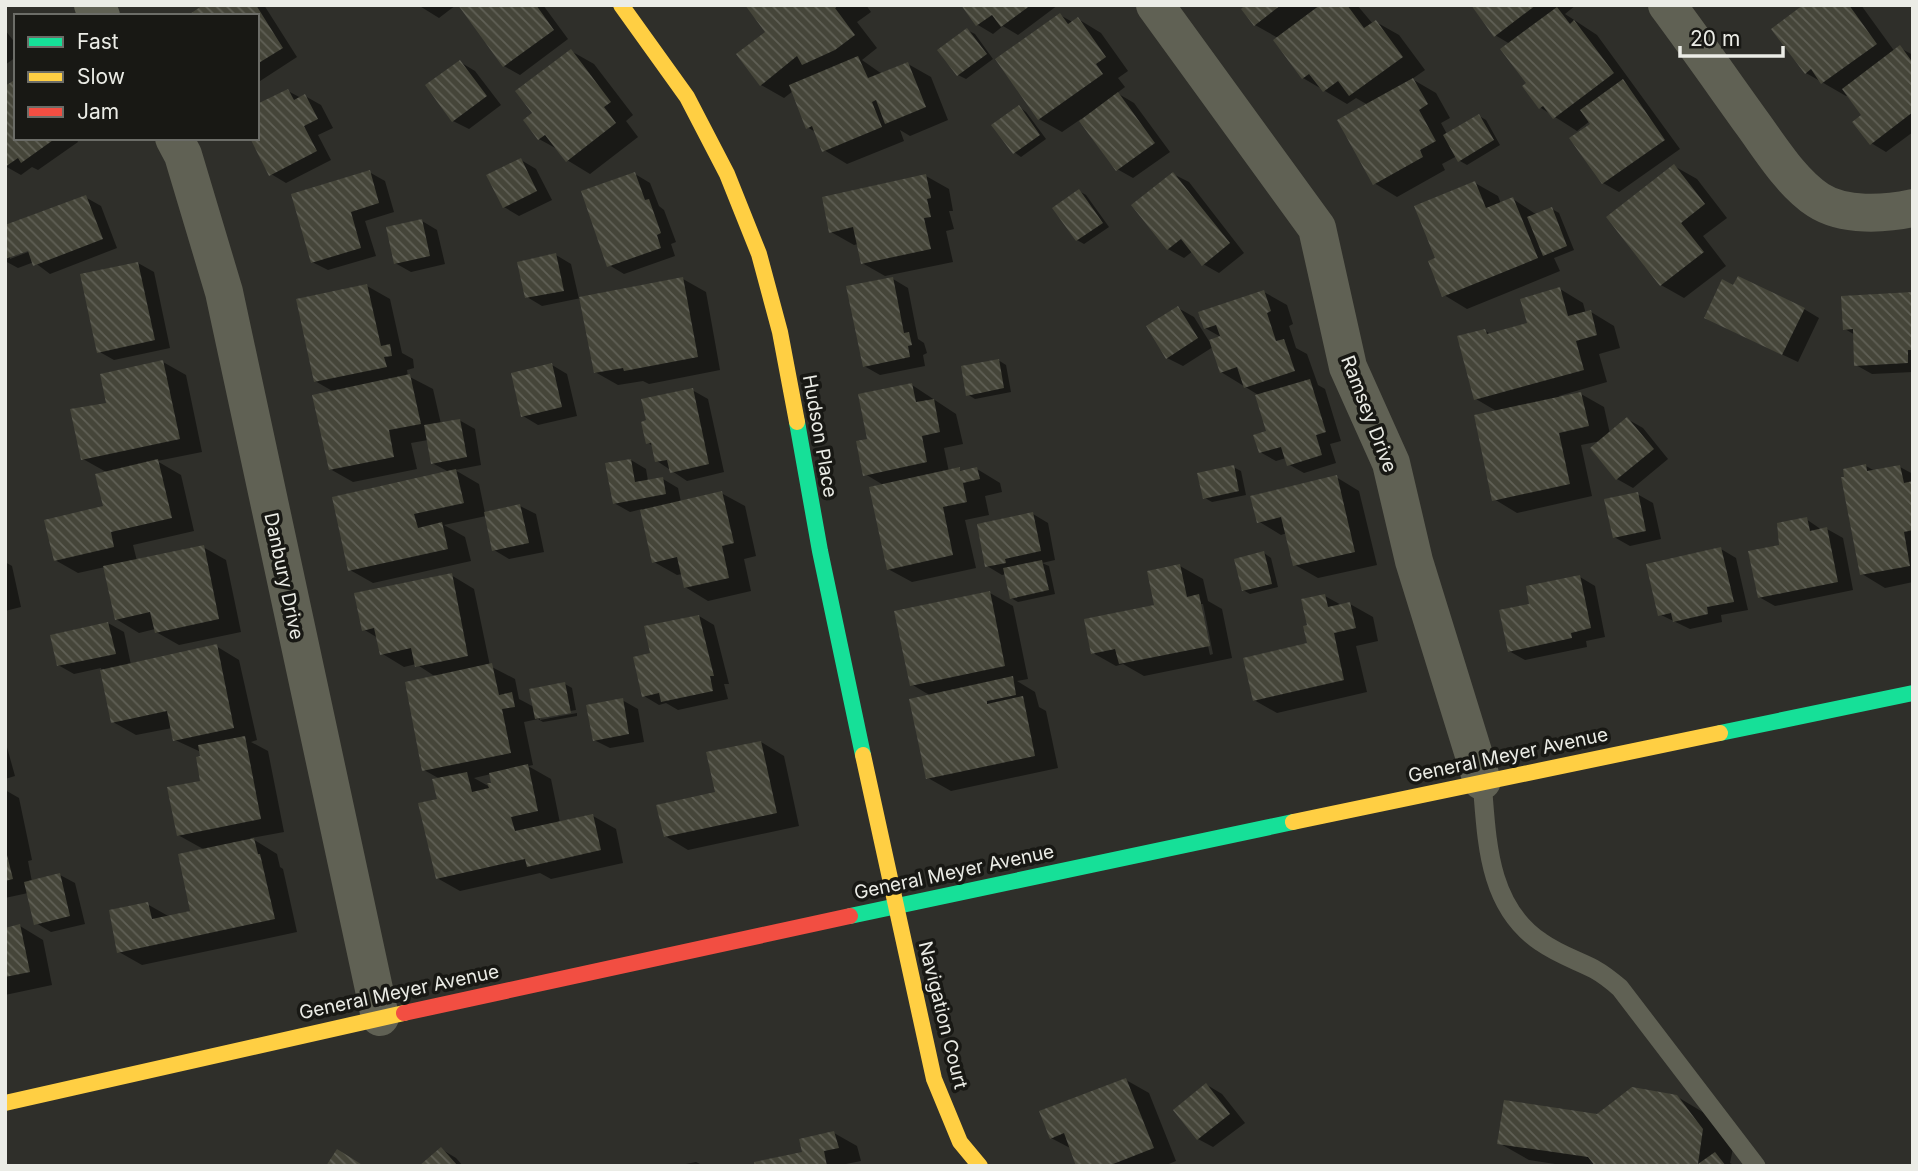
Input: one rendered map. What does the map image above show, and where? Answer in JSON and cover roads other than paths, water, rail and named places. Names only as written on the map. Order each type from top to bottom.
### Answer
[{"type":"main road","name":"Hudson Place","points":[[621,5],[687,97],[727,174],[759,254],[780,332],[820,551],[895,906]]},
{"type":"main road","name":"General Meyer Avenue","points":[[5,1103],[380,1017],[895,906],[1482,781],[1913,693]]},
{"type":"main road","name":"Navigation Court","points":[[895,906],[934,1079],[960,1142],[980,1166]]},
{"type":"street","name":"Ramsey Drive","points":[[1155,5],[1317,228],[1348,367],[1391,463],[1414,561],[1482,781]]},
{"type":"street","points":[[1667,5],[1770,147],[1795,178],[1819,201],[1837,208],[1877,213],[1913,208]]},
{"type":"street","name":"Danbury Drive","points":[[175,140],[183,155],[224,292],[380,1017]]},
{"type":"lane","points":[[1482,781],[1490,864],[1497,887],[1521,924],[1537,940],[1559,954],[1595,970],[1620,988],[1756,1166]]}]
